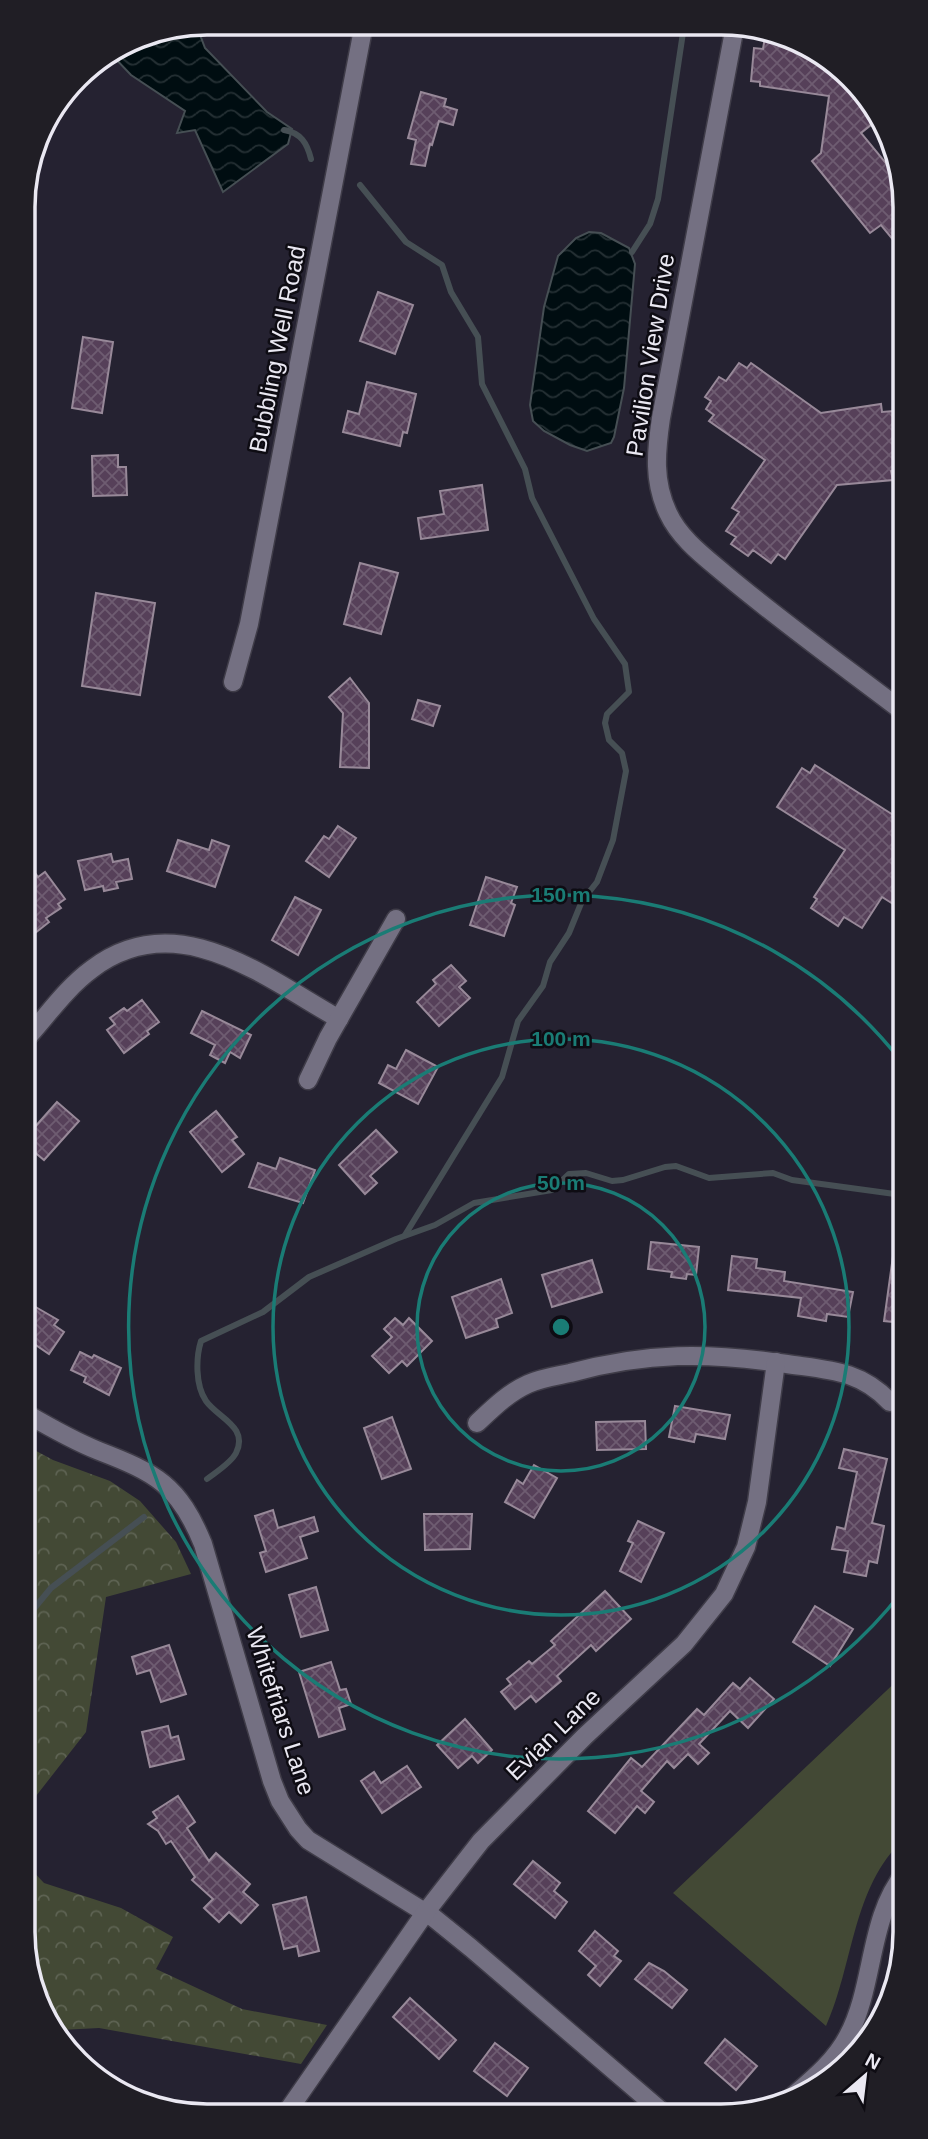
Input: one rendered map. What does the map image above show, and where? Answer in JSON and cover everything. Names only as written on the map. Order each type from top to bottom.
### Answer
[{"type":"street","name":"Bubbling Well Road","points":[[233,682],[249,624],[362,35]]},
{"type":"street","name":"Pavilion View Drive","points":[[733,36],[661,418],[656,453],[658,484],[673,522],[690,544],[780,618],[893,704]]},
{"type":"street","points":[[308,1080],[396,919]]},
{"type":"street","points":[[35,1029],[90,970],[121,951],[158,943],[190,945],[219,952],[339,1019]]},
{"type":"street","points":[[477,1423],[505,1398],[529,1384],[610,1362],[646,1357],[707,1355],[843,1372],[871,1384],[890,1402]]},
{"type":"street","name":"Evian Lane","points":[[293,2104],[456,1871],[504,1815],[684,1644],[724,1594],[746,1547],[757,1502],[776,1362]]},
{"type":"street","name":"Whitefriars Lane","points":[[35,1419],[60,1434],[131,1462],[157,1478],[178,1498],[194,1523],[203,1544],[280,1801],[298,1829],[309,1840],[425,1913],[471,1948],[653,2104]]},
{"type":"street","points":[[817,2075],[848,2037],[864,1997],[888,1898],[893,1891]]},
{"type":"green space","points":[[35,1450],[53,1460],[110,1481],[140,1501],[176,1542],[191,1574],[106,1597],[86,1732],[35,1797]]},
{"type":"green space","points":[[893,1684],[893,1851],[874,1880],[864,1903],[826,2026],[673,1893]]},
{"type":"green space","points":[[35,1873],[44,1883],[121,1908],[173,1937],[156,1969],[242,2009],[327,2025],[301,2064],[99,2028],[65,2030],[48,1998],[36,1955]]},
{"type":"water","points":[[200,35],[205,48],[267,112],[292,129],[288,144],[223,192],[195,130],[177,133],[185,111],[131,75],[117,60],[151,44],[184,36]]},
{"type":"water","points":[[589,232],[601,233],[629,248],[635,264],[624,388],[614,437],[611,443],[587,451],[544,431],[533,421],[530,405],[544,307],[558,256],[576,238]]},
{"type":"building","points":[[764,41],[777,44],[817,64],[843,85],[858,102],[872,124],[861,133],[888,165],[892,184],[893,240],[881,225],[870,233],[812,161],[821,153],[829,96],[760,86],[760,82],[751,81],[754,48],[763,49]]},
{"type":"building","points":[[421,92],[446,99],[444,106],[457,110],[453,125],[439,121],[425,166],[411,164],[416,140],[408,138]]},
{"type":"building","points":[[378,292],[413,305],[395,354],[360,341]]},
{"type":"building","points":[[83,337],[113,342],[102,413],[72,408]]},
{"type":"building","points":[[739,363],[747,368],[751,363],[821,413],[881,404],[882,412],[893,411],[893,480],[837,485],[785,559],[778,554],[771,563],[753,550],[748,556],[731,544],[736,537],[726,531],[739,512],[732,508],[765,460],[709,421],[714,415],[706,409],[711,401],[705,397],[719,377],[726,381]]},
{"type":"building","points":[[367,382],[416,394],[407,433],[403,432],[400,446],[343,432],[348,411],[359,414]]},
{"type":"building","points":[[118,455],[118,467],[126,467],[127,495],[93,496],[92,456]]},
{"type":"building","points":[[482,485],[488,530],[421,539],[418,518],[444,514],[440,491]]},
{"type":"building","points":[[360,563],[398,573],[381,634],[344,624]]},
{"type":"building","points":[[96,593],[155,603],[140,695],[82,686]]},
{"type":"building","points":[[350,678],[369,703],[369,768],[340,767],[343,713],[329,697]]},
{"type":"building","points":[[418,700],[440,706],[433,726],[412,719]]},
{"type":"building","points":[[815,765],[893,815],[893,904],[882,897],[862,928],[844,917],[838,926],[811,908],[817,899],[814,897],[845,850],[777,807],[802,768],[810,773]]},
{"type":"building","points":[[338,826],[356,838],[329,877],[306,861],[324,836],[329,839]]},
{"type":"building","points":[[178,840],[209,850],[212,840],[229,846],[215,887],[167,871]]},
{"type":"building","points":[[111,854],[113,862],[128,859],[132,879],[116,882],[118,888],[104,891],[103,886],[85,890],[78,861]]},
{"type":"building","points":[[45,872],[65,899],[58,904],[61,908],[46,918],[49,922],[35,933],[35,873],[38,877]]},
{"type":"building","points":[[486,877],[517,887],[511,903],[515,905],[504,936],[470,925]]},
{"type":"building","points":[[295,897],[321,910],[298,955],[272,940]]},
{"type":"building","points":[[451,965],[466,981],[459,987],[470,998],[439,1026],[417,1002],[436,984],[433,980]]},
{"type":"building","points":[[142,1000],[159,1022],[147,1031],[149,1034],[124,1053],[107,1030],[115,1024],[110,1018],[124,1008],[127,1011]]},
{"type":"building","points":[[202,1011],[251,1035],[240,1058],[230,1052],[225,1063],[210,1055],[215,1045],[191,1033]]},
{"type":"building","points":[[406,1050],[438,1067],[418,1104],[379,1083],[388,1065],[396,1069]]},
{"type":"building","points":[[57,1102],[79,1121],[44,1160],[35,1152],[35,1127]]},
{"type":"building","points":[[216,1111],[237,1137],[232,1140],[244,1154],[222,1172],[190,1132]]},
{"type":"building","points":[[376,1130],[397,1152],[370,1176],[377,1183],[365,1194],[339,1165]]},
{"type":"building","points":[[280,1158],[315,1170],[303,1203],[249,1187],[258,1163],[276,1169]]},
{"type":"building","points":[[651,1242],[699,1247],[696,1275],[687,1274],[686,1279],[671,1277],[672,1272],[648,1269]]},
{"type":"building","points":[[732,1256],[757,1259],[756,1268],[785,1272],[784,1281],[853,1292],[848,1317],[827,1314],[826,1321],[798,1316],[801,1298],[728,1290]]},
{"type":"building","points":[[893,1256],[893,1322],[884,1321]]},
{"type":"building","points":[[592,1260],[602,1292],[552,1307],[542,1275]]},
{"type":"building","points":[[501,1279],[512,1313],[496,1319],[498,1327],[466,1338],[452,1297]]},
{"type":"building","points":[[35,1307],[58,1320],[54,1325],[64,1332],[49,1354],[35,1344]]},
{"type":"building","points":[[395,1318],[403,1325],[409,1318],[432,1341],[407,1366],[402,1361],[389,1373],[372,1356],[392,1337],[384,1329]]},
{"type":"building","points":[[80,1352],[92,1358],[94,1355],[121,1368],[109,1395],[84,1382],[86,1377],[71,1370]]},
{"type":"building","points":[[675,1406],[730,1415],[725,1439],[696,1434],[694,1442],[669,1437]]},
{"type":"building","points":[[392,1417],[411,1469],[382,1479],[364,1428]]},
{"type":"building","points":[[645,1421],[646,1449],[597,1450],[596,1422]]},
{"type":"building","points":[[844,1449],[887,1459],[872,1523],[884,1526],[877,1563],[869,1561],[866,1576],[844,1572],[848,1551],[832,1549],[837,1527],[845,1529],[857,1472],[839,1468]]},
{"type":"building","points":[[534,1465],[557,1478],[534,1518],[505,1502],[517,1480],[523,1484]]},
{"type":"building","points":[[273,1510],[278,1528],[314,1517],[318,1531],[300,1537],[307,1558],[266,1572],[260,1553],[266,1551],[255,1516]]},
{"type":"building","points":[[424,1514],[472,1514],[470,1549],[425,1550]]},
{"type":"building","points":[[638,1521],[664,1533],[641,1582],[620,1571],[633,1543],[628,1541]]},
{"type":"building","points":[[316,1587],[328,1630],[301,1637],[289,1595]]},
{"type":"building","points":[[605,1591],[631,1619],[596,1651],[591,1645],[557,1676],[561,1681],[536,1702],[531,1696],[515,1709],[501,1692],[511,1684],[507,1679],[529,1661],[532,1664],[555,1645],[551,1641]]},
{"type":"building","points":[[815,1606],[853,1629],[830,1666],[793,1642]]},
{"type":"building","points":[[169,1645],[186,1694],[161,1702],[150,1670],[137,1674],[132,1657]]},
{"type":"building","points":[[331,1662],[340,1690],[346,1689],[351,1704],[339,1708],[345,1729],[319,1737],[299,1672]]},
{"type":"building","points":[[750,1678],[774,1699],[748,1728],[730,1711],[699,1744],[709,1753],[698,1764],[688,1754],[674,1768],[667,1761],[641,1791],[654,1802],[645,1813],[637,1806],[615,1833],[588,1811],[631,1758],[642,1767],[697,1709],[704,1715],[733,1683],[740,1689]]},
{"type":"building","points":[[465,1719],[492,1750],[478,1763],[472,1756],[458,1768],[437,1745]]},
{"type":"building","points":[[168,1726],[171,1738],[178,1736],[184,1759],[150,1767],[142,1732]]},
{"type":"building","points":[[407,1766],[421,1787],[382,1813],[361,1781],[374,1772],[381,1783]]},
{"type":"building","points":[[178,1796],[195,1822],[187,1828],[209,1861],[216,1853],[250,1884],[243,1892],[258,1905],[241,1923],[229,1912],[219,1922],[204,1908],[213,1899],[192,1880],[195,1877],[171,1841],[166,1844],[158,1831],[148,1824],[157,1818],[153,1812]]},
{"type":"building","points":[[533,1861],[560,1883],[554,1891],[567,1902],[555,1918],[514,1884]]},
{"type":"building","points":[[306,1897],[319,1951],[299,1956],[297,1946],[284,1949],[273,1905]]},
{"type":"building","points":[[595,1931],[618,1951],[614,1956],[621,1961],[600,1986],[588,1975],[596,1966],[579,1951]]},
{"type":"building","points":[[649,1963],[664,1971],[687,1990],[672,2008],[635,1979]]},
{"type":"building","points":[[410,1998],[456,2040],[439,2059],[393,2017]]},
{"type":"building","points":[[725,2039],[757,2066],[736,2090],[705,2063]]},
{"type":"building","points":[[495,2043],[528,2068],[507,2096],[474,2071]]},
{"type":"waterway","points":[[632,252],[650,224],[658,199],[683,35]]},
{"type":"waterway","points":[[284,130],[302,140],[311,159]]},
{"type":"waterway","points":[[360,185],[406,242],[442,265],[451,292],[478,337],[482,384],[525,469],[532,498],[594,619],[625,664],[629,692],[607,714],[605,723],[609,740],[622,753],[626,771],[613,840],[597,882],[582,901],[569,933],[550,962],[543,986],[518,1021],[502,1077],[405,1235]]},
{"type":"waterway","points":[[207,1479],[231,1460],[239,1444],[235,1430],[211,1407],[202,1394],[198,1371],[201,1341],[263,1312],[309,1277],[435,1225],[474,1203],[552,1190],[569,1174],[586,1173],[612,1181],[676,1166],[709,1178],[773,1173],[792,1180],[893,1194]]},
{"type":"waterway","points":[[35,1607],[51,1588],[144,1517]]}]
